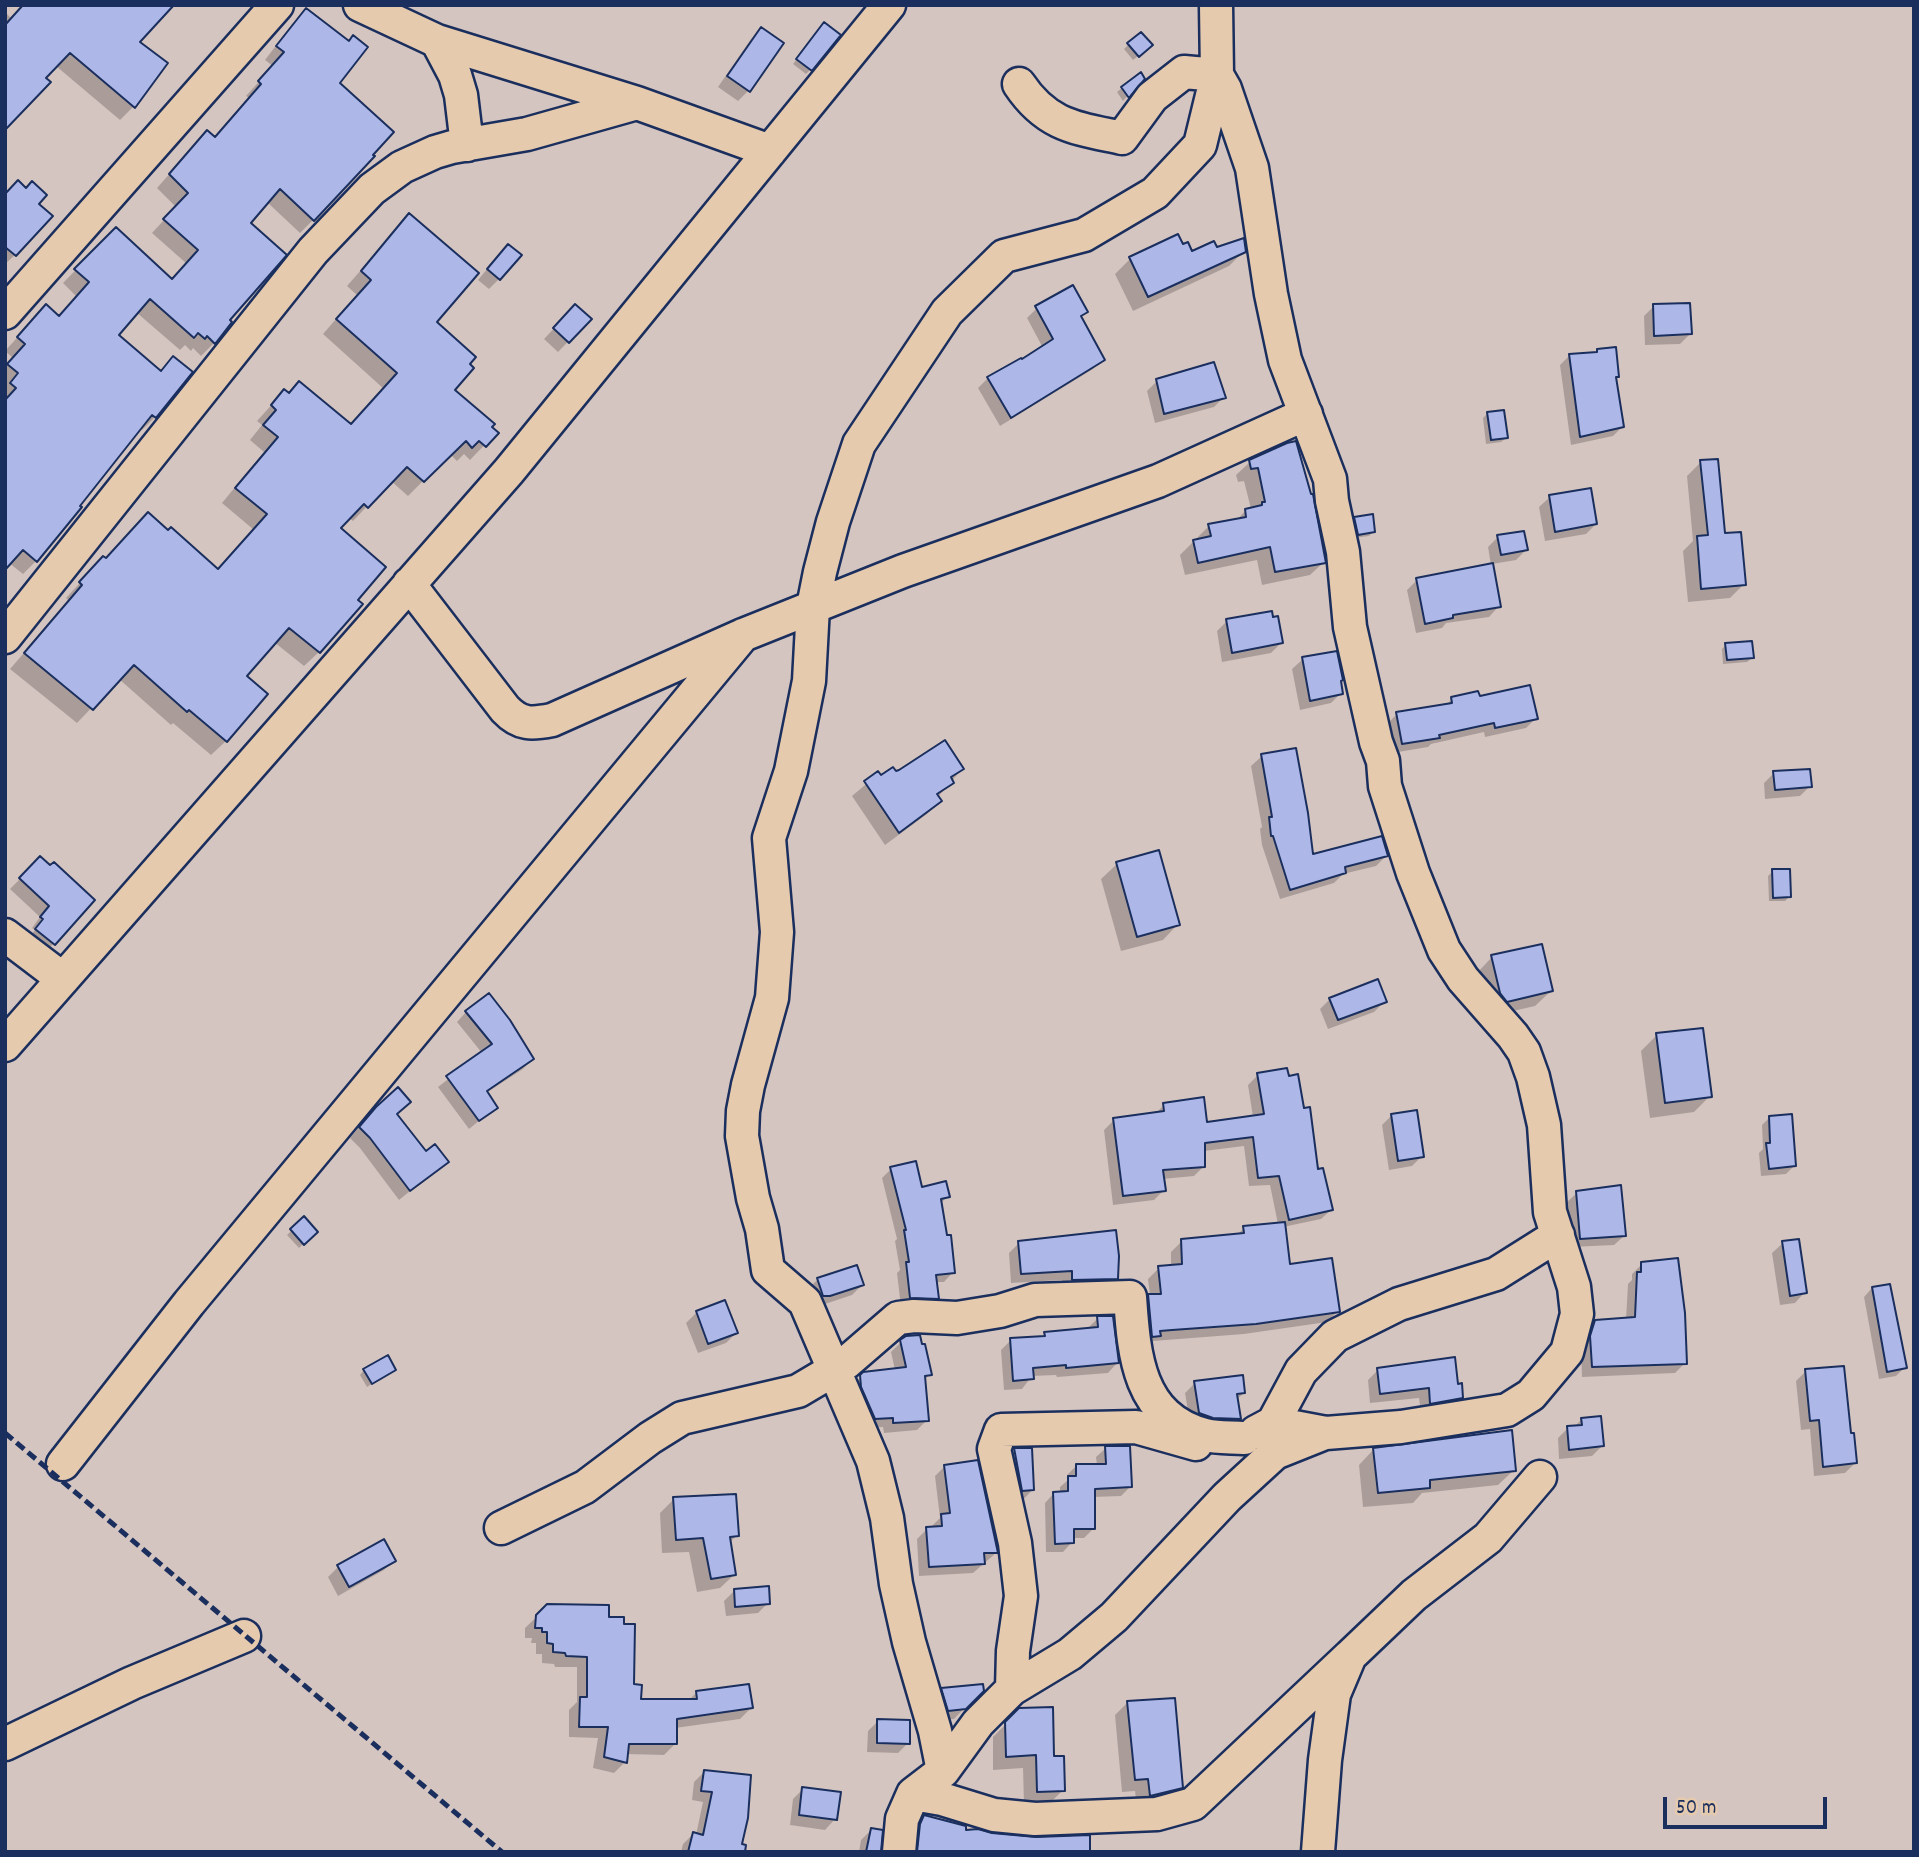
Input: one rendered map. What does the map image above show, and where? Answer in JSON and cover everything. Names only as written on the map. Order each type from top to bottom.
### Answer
[{"type":"street","points":[[9,302],[276,5]]},
{"type":"street","points":[[360,5],[438,41],[637,103],[770,151]]},
{"type":"street","points":[[5,1045],[509,471],[889,5]]},
{"type":"street","points":[[943,1771],[935,1731],[909,1642],[887,1518],[873,1461],[805,1302],[768,1270],[762,1229],[753,1198],[742,1136],[743,1111],[772,998],[777,932],[769,838],[791,772],[806,694],[813,607],[833,522],[859,444],[947,312],[1004,256],[1084,235],[1154,193],[1200,145],[1217,75],[1216,5]]},
{"type":"street","points":[[438,41],[455,75],[461,95],[467,145]]},
{"type":"street","points":[[1019,84],[1033,105],[1070,127],[1122,138],[1152,97],[1184,72],[1217,75]]},
{"type":"street","points":[[1217,75],[1225,89],[1252,168],[1284,360],[1330,479],[1343,552],[1350,627],[1376,742],[1383,761],[1385,786],[1413,873],[1444,950],[1464,979],[1524,1052],[1544,1125],[1550,1212],[1574,1287],[1577,1314],[1567,1352],[1531,1395],[1507,1410],[1401,1427],[1326,1433],[1273,1423]]},
{"type":"street","points":[[5,637],[313,251],[372,189],[401,167],[435,152],[527,134],[637,103]]},
{"type":"street","points":[[409,584],[512,717],[532,724],[552,720],[743,635],[813,607],[1023,527],[1158,481],[1306,414]]},
{"type":"street","points":[[63,1464],[198,1293],[743,635]]},
{"type":"street","points":[[5,935],[63,979]]},
{"type":"street","points":[[1012,1689],[1013,1651],[1021,1596],[1015,1543],[994,1449],[1001,1430],[1136,1427],[1200,1446],[1244,1438],[1273,1423],[1301,1371],[1335,1336],[1399,1304],[1496,1274],[1558,1235]]},
{"type":"street","points":[[501,1528],[585,1487],[650,1438],[682,1418],[798,1391],[847,1362],[898,1318],[957,1318],[1000,1311],[1035,1300],[1130,1297],[1132,1331],[1142,1378],[1152,1401],[1180,1424],[1206,1435],[1244,1438]]},
{"type":"street","points":[[899,1852],[902,1819],[913,1794],[943,1771],[978,1723],[1012,1689],[1070,1654],[1114,1617],[1227,1497],[1275,1453],[1326,1433]]},
{"type":"street","points":[[913,1794],[942,1799],[995,1815],[1035,1819],[1157,1814],[1193,1804],[1414,1595],[1488,1538],[1541,1477]]},
{"type":"street","points":[[5,1744],[132,1683],[244,1636]]},
{"type":"street","points":[[1318,1852],[1325,1760],[1334,1694],[1350,1656]]},
{"type":"building","points":[[23,5],[174,5],[140,42],[168,63],[135,108],[70,53],[46,78],[51,82],[5,130],[5,25]]},
{"type":"building","points":[[306,8],[349,41],[353,35],[368,47],[340,83],[394,132],[314,221],[280,189],[251,223],[287,255],[230,320],[232,322],[215,344],[207,336],[205,339],[198,333],[194,338],[150,299],[119,335],[161,371],[173,356],[193,372],[156,418],[152,415],[37,562],[23,550],[5,570],[5,400],[16,388],[10,383],[18,373],[7,364],[25,344],[17,337],[46,304],[59,316],[89,282],[74,269],[116,227],[172,279],[198,250],[163,219],[188,193],[169,174],[207,130],[215,137],[261,84],[258,81],[284,52],[276,46]]},
{"type":"building","points":[[824,22],[841,35],[812,71],[796,59]]},
{"type":"building","points":[[761,27],[784,43],[750,92],[727,76]]},
{"type":"building","points":[[1141,32],[1153,45],[1139,57],[1127,43]]},
{"type":"building","points":[[1141,72],[1145,79],[1129,98],[1121,87]]},
{"type":"building","points":[[18,180],[26,188],[32,181],[47,195],[39,204],[53,216],[16,256],[5,247],[5,194]]},
{"type":"building","points":[[409,213],[479,273],[437,322],[476,357],[470,364],[474,368],[455,390],[495,424],[492,427],[499,433],[486,447],[479,441],[472,448],[466,441],[424,482],[407,467],[368,508],[364,504],[341,528],[386,567],[358,600],[363,604],[320,653],[289,628],[247,676],[268,694],[227,742],[189,710],[187,712],[134,665],[93,710],[24,653],[82,585],[79,582],[103,556],[106,558],[148,512],[168,530],[171,527],[218,569],[267,514],[235,488],[278,437],[263,425],[276,410],[271,405],[284,389],[289,393],[299,381],[351,424],[397,373],[336,319],[371,280],[361,271]]},
{"type":"building","points":[[1178,234],[1183,244],[1188,242],[1192,251],[1214,241],[1217,247],[1244,238],[1246,252],[1148,297],[1129,257]]},
{"type":"building","points":[[508,244],[522,255],[500,280],[487,269]]},
{"type":"building","points":[[1073,285],[1088,312],[1081,316],[1105,360],[1011,418],[987,377],[1053,339],[1035,306]]},
{"type":"building","points":[[1690,303],[1692,334],[1654,336],[1653,304]]},
{"type":"building","points":[[575,304],[592,319],[569,343],[553,328]]},
{"type":"building","points":[[1616,347],[1619,377],[1616,377],[1624,427],[1580,437],[1569,354],[1597,352],[1597,349]]},
{"type":"building","points":[[1214,362],[1226,398],[1164,414],[1156,379]]},
{"type":"building","points":[[1504,410],[1508,438],[1491,440],[1487,412]]},
{"type":"building","points":[[1296,441],[1313,494],[1326,563],[1275,572],[1270,547],[1198,563],[1193,540],[1211,536],[1208,524],[1246,517],[1245,509],[1265,502],[1258,468],[1251,469],[1249,460]]},
{"type":"building","points":[[1718,459],[1725,533],[1741,532],[1746,585],[1701,589],[1697,536],[1708,535],[1700,460]]},
{"type":"building","points":[[1591,488],[1597,524],[1555,532],[1549,495]]},
{"type":"building","points":[[1373,514],[1375,532],[1358,535],[1354,517]]},
{"type":"building","points":[[1524,531],[1528,550],[1501,555],[1497,535]]},
{"type":"building","points":[[1493,563],[1501,607],[1453,615],[1453,618],[1425,624],[1416,578]]},
{"type":"building","points":[[1272,611],[1273,617],[1278,616],[1283,643],[1232,653],[1226,619]]},
{"type":"building","points":[[1752,641],[1754,658],[1727,660],[1725,643]]},
{"type":"building","points":[[1337,651],[1343,694],[1310,701],[1302,657]]},
{"type":"building","points":[[1530,685],[1538,719],[1495,728],[1494,723],[1439,735],[1440,738],[1402,744],[1396,712],[1452,703],[1451,697],[1478,691],[1480,696]]},
{"type":"building","points":[[945,740],[964,769],[951,777],[954,783],[937,794],[942,801],[899,833],[864,781],[878,771],[881,775],[893,767],[896,771],[899,770]]},
{"type":"building","points":[[1296,748],[1313,854],[1382,836],[1388,856],[1345,867],[1346,873],[1290,890],[1271,836],[1269,817],[1272,817],[1261,754]]},
{"type":"building","points":[[1810,769],[1812,787],[1775,790],[1773,771]]},
{"type":"building","points":[[1159,850],[1180,925],[1137,937],[1116,862]]},
{"type":"building","points":[[40,856],[50,865],[54,862],[95,900],[55,945],[35,929],[49,906],[19,878]]},
{"type":"building","points":[[1772,869],[1790,869],[1791,897],[1773,898]]},
{"type":"building","points":[[1542,944],[1553,991],[1507,1002],[1500,993],[1491,955]]},
{"type":"building","points":[[1378,979],[1387,1002],[1338,1020],[1329,998]]},
{"type":"building","points":[[489,993],[510,1020],[534,1059],[487,1091],[498,1108],[479,1121],[446,1076],[492,1044],[465,1011]]},
{"type":"building","points":[[1703,1028],[1712,1097],[1665,1103],[1656,1033]]},
{"type":"building","points":[[1287,1068],[1289,1076],[1298,1074],[1304,1108],[1310,1107],[1318,1169],[1323,1168],[1333,1210],[1289,1220],[1279,1176],[1258,1178],[1253,1137],[1205,1143],[1205,1167],[1163,1170],[1166,1191],[1123,1196],[1113,1118],[1164,1111],[1163,1103],[1204,1097],[1207,1122],[1264,1114],[1257,1073]]},
{"type":"building","points":[[398,1087],[411,1102],[397,1114],[426,1151],[435,1144],[449,1162],[410,1191],[359,1127]]},
{"type":"building","points":[[1417,1110],[1424,1157],[1398,1161],[1391,1114]]},
{"type":"building","points":[[1792,1114],[1796,1166],[1769,1169],[1766,1143],[1770,1143],[1769,1116]]},
{"type":"building","points":[[916,1161],[922,1187],[946,1181],[950,1197],[941,1199],[947,1235],[951,1235],[955,1273],[936,1275],[939,1299],[910,1298],[906,1230],[890,1167]]},
{"type":"building","points":[[1621,1185],[1626,1236],[1580,1239],[1576,1191]]},
{"type":"building","points":[[304,1216],[318,1232],[304,1245],[290,1229]]},
{"type":"building","points":[[1285,1222],[1290,1264],[1332,1258],[1340,1312],[1256,1324],[1160,1331],[1161,1336],[1152,1337],[1148,1294],[1161,1294],[1158,1266],[1182,1264],[1181,1239],[1244,1233],[1243,1226]]},
{"type":"building","points":[[1116,1230],[1118,1279],[1072,1280],[1072,1271],[1021,1274],[1018,1241]]},
{"type":"building","points":[[1799,1239],[1807,1293],[1790,1296],[1782,1241]]},
{"type":"building","points":[[1678,1258],[1685,1313],[1687,1364],[1592,1367],[1590,1336],[1595,1320],[1635,1317],[1637,1272],[1641,1272],[1641,1262]]},
{"type":"building","points":[[857,1265],[864,1285],[823,1296],[817,1278]]},
{"type":"building","points":[[1890,1284],[1907,1368],[1887,1372],[1872,1287]]},
{"type":"building","points":[[725,1300],[738,1333],[708,1344],[696,1311]]},
{"type":"building","points":[[1097,1316],[1113,1316],[1119,1363],[1033,1368],[1034,1379],[1013,1381],[1010,1338],[1045,1336],[1044,1332],[1098,1327]]},
{"type":"building","points":[[920,1335],[922,1344],[925,1344],[932,1375],[925,1376],[929,1421],[893,1423],[893,1418],[875,1419],[861,1387],[860,1375],[863,1372],[906,1367],[900,1340],[906,1336]]},
{"type":"building","points":[[388,1355],[396,1370],[372,1384],[363,1369]]},
{"type":"building","points":[[1455,1357],[1458,1384],[1462,1383],[1463,1398],[1430,1404],[1429,1388],[1380,1394],[1377,1368]]},
{"type":"building","points":[[1844,1366],[1857,1463],[1823,1467],[1819,1420],[1810,1421],[1805,1369]]},
{"type":"building","points":[[1243,1375],[1245,1393],[1237,1394],[1241,1419],[1213,1418],[1199,1413],[1194,1381]]},
{"type":"building","points":[[1601,1416],[1604,1446],[1569,1450],[1567,1426],[1582,1425],[1581,1418]]},
{"type":"building","points":[[1512,1430],[1516,1471],[1430,1480],[1430,1488],[1378,1493],[1373,1448]]},
{"type":"building","points":[[1105,1446],[1130,1446],[1132,1487],[1095,1489],[1095,1529],[1074,1529],[1074,1543],[1055,1544],[1053,1492],[1068,1491],[1068,1476],[1076,1476],[1076,1464],[1106,1464]]},
{"type":"building","points":[[1014,1448],[1032,1448],[1034,1490],[1022,1491]]},
{"type":"building","points":[[978,1460],[998,1553],[984,1553],[985,1564],[929,1567],[926,1527],[942,1526],[941,1514],[950,1513],[944,1465]]},
{"type":"building","points":[[736,1494],[739,1536],[730,1537],[736,1575],[711,1579],[703,1538],[676,1540],[673,1497]]},
{"type":"building","points":[[384,1539],[396,1561],[349,1587],[337,1565]]},
{"type":"building","points":[[769,1586],[770,1604],[735,1607],[734,1589]]},
{"type":"building","points":[[547,1604],[609,1605],[609,1617],[624,1617],[624,1624],[635,1624],[634,1684],[642,1685],[641,1699],[697,1699],[696,1691],[749,1684],[753,1708],[677,1719],[677,1744],[629,1744],[627,1763],[604,1757],[608,1727],[579,1727],[580,1697],[587,1697],[587,1657],[553,1652],[553,1644],[547,1643],[547,1632],[542,1632],[542,1628],[535,1628],[536,1615]]},
{"type":"building","points":[[983,1684],[984,1691],[966,1709],[948,1711],[941,1688]]},
{"type":"building","points":[[1175,1698],[1183,1788],[1150,1796],[1148,1779],[1135,1780],[1127,1701]]},
{"type":"building","points":[[1053,1707],[1054,1756],[1064,1756],[1065,1791],[1037,1792],[1036,1755],[1006,1757],[1005,1722],[1019,1708]]},
{"type":"building","points":[[877,1719],[910,1720],[910,1744],[877,1743]]},
{"type":"building","points":[[704,1770],[751,1775],[748,1818],[742,1844],[746,1845],[745,1852],[688,1852],[693,1832],[703,1835],[712,1792],[701,1791]]},
{"type":"building","points":[[802,1787],[841,1792],[837,1820],[799,1815]]},
{"type":"building","points":[[924,1815],[966,1826],[966,1830],[978,1829],[1036,1837],[1090,1835],[1090,1852],[917,1852],[920,1824]]},
{"type":"building","points":[[871,1828],[883,1830],[881,1852],[866,1852]]},
{"type":"railway","points":[[5,1433],[502,1852]]}]
